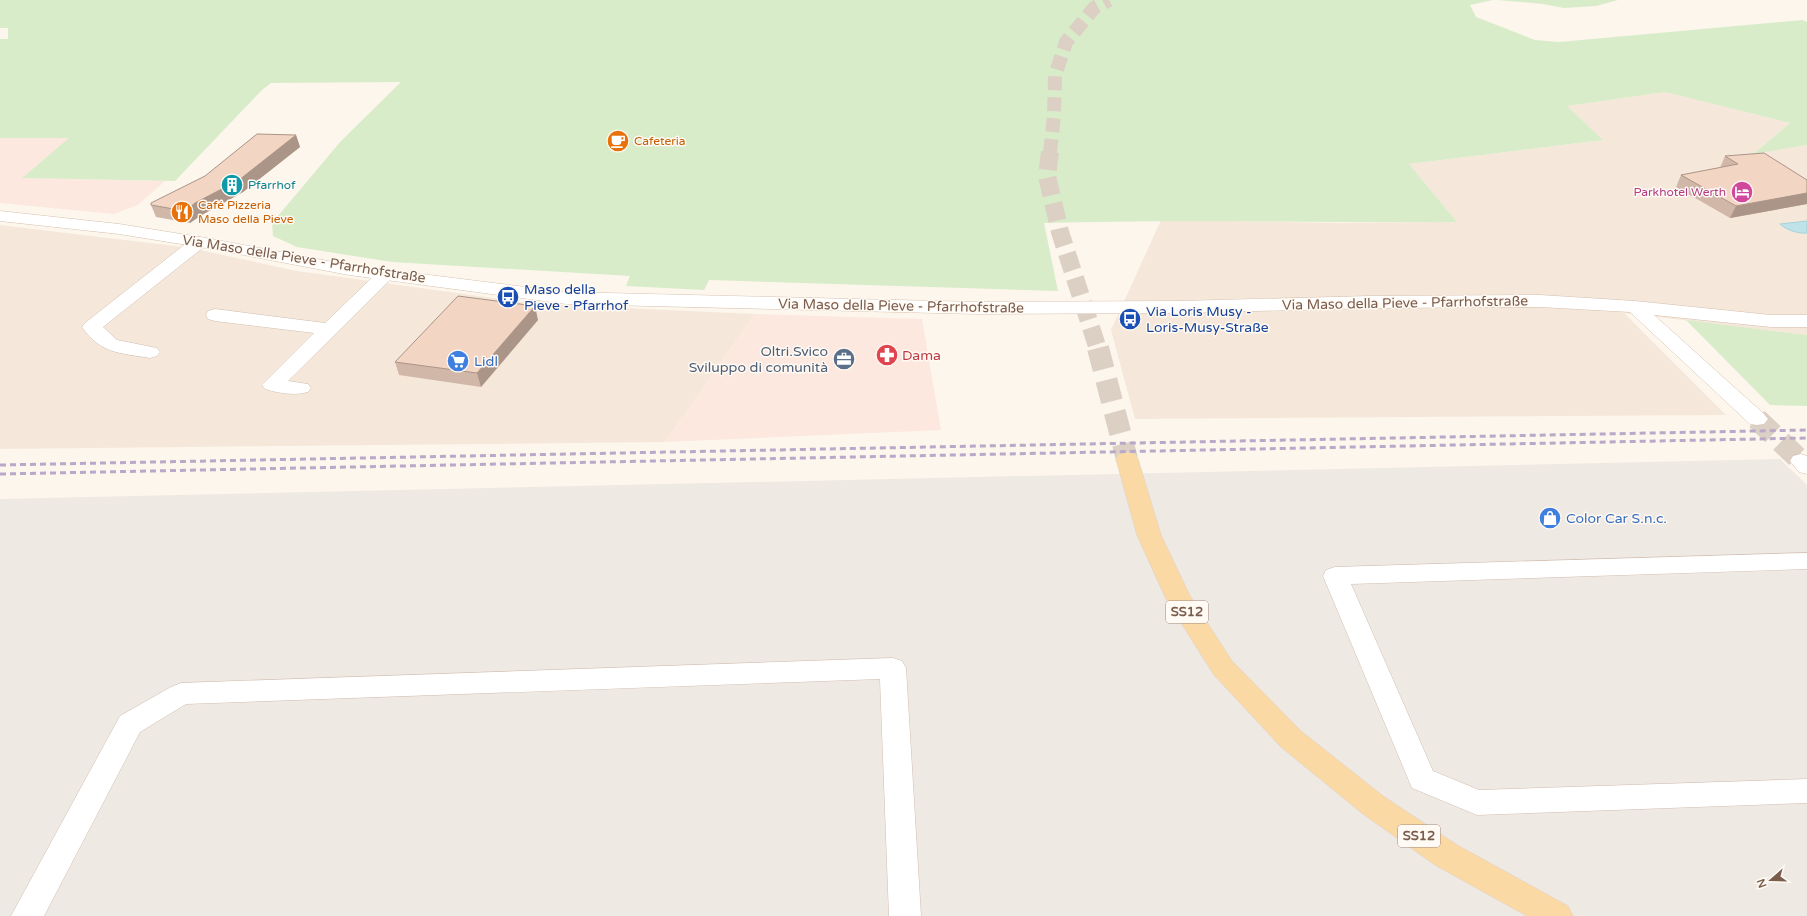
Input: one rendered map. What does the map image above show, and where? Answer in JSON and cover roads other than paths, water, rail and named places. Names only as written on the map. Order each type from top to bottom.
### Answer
[{"type":"main road","name":"SS12","points":[[1128,459],[1149,535],[1178,599],[1223,668],[1291,739],[1373,805],[1446,855],[1557,916]]},
{"type":"street","name":"Via Maso della Pieve - Pfarrhofstraße","points":[[0,216],[119,229],[200,242],[349,270],[566,298],[785,305],[978,308],[1180,307],[1474,300],[1540,301],[1635,307],[1771,321],[1807,321]]},
{"type":"street","points":[[150,352],[111,345],[92,327],[200,242]]},
{"type":"street","points":[[301,388],[272,385],[385,275]]},
{"type":"street","points":[[1635,307],[1757,419]]},
{"type":"street","points":[[215,315],[329,329]]},
{"type":"street","points":[[1807,561],[1335,576],[1422,779],[1477,803],[1807,791]]},
{"type":"street","points":[[26,916],[130,724],[181,694],[894,668],[905,916]]},
{"type":"water","points":[[1807,221],[1807,233],[1793,231],[1780,224]]},
{"type":"tunnel","points":[[1050,153],[1054,116],[1055,76],[1066,42],[1094,8],[1109,0]]},
{"type":"tunnel","points":[[1050,152],[1047,176],[1060,232],[1098,349]]},
{"type":"tunnel","points":[[1098,348],[1127,459]]},
{"type":"tunnel","points":[[1757,419],[1801,461]]},
{"type":"railway","points":[[0,465],[1807,430]]},
{"type":"railway","points":[[0,474],[1807,438]]},
{"type":"place","name":"Cafeteria","points":[[618,141]]},
{"type":"place","name":"Pfarrhof","points":[[232,185]]},
{"type":"place","name":"Parkhotel Werth","points":[[1742,192]]},
{"type":"place","name":"Café Pizzeria Maso della Pieve","points":[[182,212]]},
{"type":"place","name":"Maso della Pieve - Pfarrhof","points":[[508,297]]},
{"type":"place","name":"Via Loris Musy - Loris-Musy-Straße","points":[[1130,319]]},
{"type":"place","name":"Dama","points":[[887,355]]},
{"type":"place","name":"Oltri.Svico Sviluppo di comunità","points":[[844,359]]},
{"type":"place","name":"Lidl","points":[[458,361]]},
{"type":"place","name":"Color Car S.n.c.","points":[[1550,518]]}]
